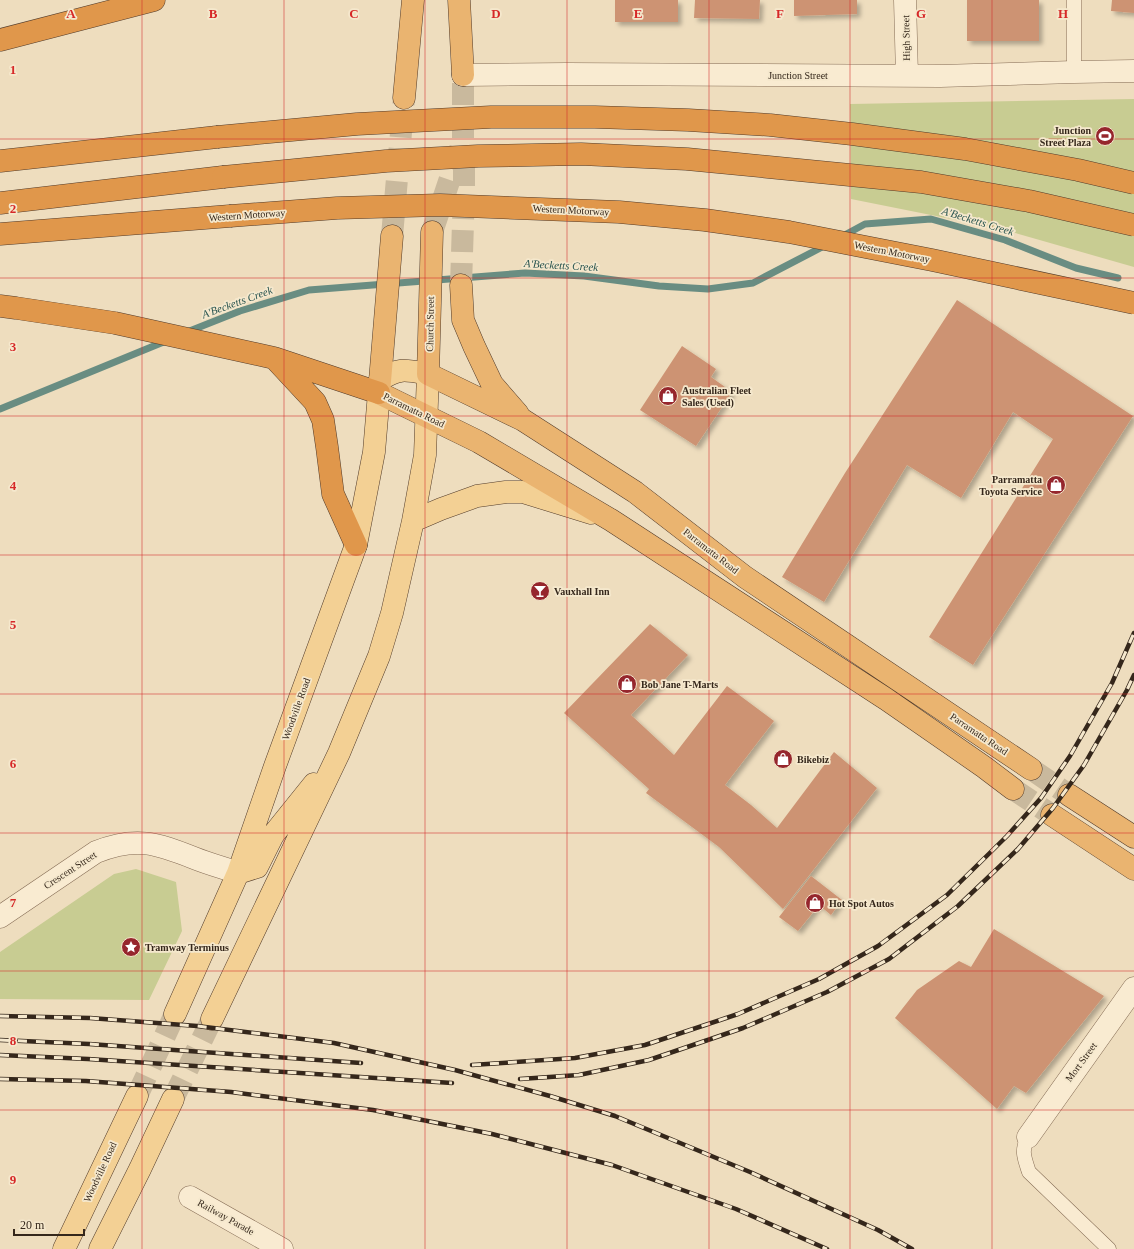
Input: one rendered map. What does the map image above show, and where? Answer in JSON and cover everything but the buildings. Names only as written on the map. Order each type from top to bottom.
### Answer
[{"type":"highway","points":[[0,40],[154,0]]},
{"type":"highway","points":[[404,98],[413,0]]},
{"type":"highway","points":[[459,0],[463,75]]},
{"type":"highway","points":[[0,161],[217,137],[357,124],[491,117],[595,117],[688,120],[777,126],[852,134],[965,149],[1078,170],[1134,183]]},
{"type":"highway","points":[[0,202],[223,177],[379,162],[478,156],[581,154],[687,159],[921,182],[1029,201],[1134,225]]},
{"type":"highway","name":"Western Motorway","points":[[0,234],[337,208],[440,205],[619,212],[689,218],[789,232],[940,261],[1134,303]]},
{"type":"highway","name":"Church Street","points":[[428,374],[432,232]]},
{"type":"highway","points":[[0,306],[115,323],[274,358],[380,386],[382,344],[392,236]]},
{"type":"highway","points":[[461,285],[464,320],[474,346],[492,384],[523,420]]},
{"type":"highway","points":[[274,358],[315,402],[322,420],[328,447],[333,494],[356,545]]},
{"type":"highway","name":"Parramatta Road","points":[[428,374],[523,420],[635,492],[745,577],[1030,769]]},
{"type":"highway","name":"Parramatta Road","points":[[380,386],[428,417],[479,442],[611,520],[886,699],[1013,789]]},
{"type":"highway","points":[[1069,795],[1134,837]]},
{"type":"highway","points":[[1052,815],[1134,870]]},
{"type":"main road","name":"Parramatta Road","points":[[380,386],[392,372],[408,370],[428,374]]},
{"type":"main road","name":"Church Street","points":[[428,374],[428,417]]},
{"type":"main road","name":"Woodville Road","points":[[175,1014],[238,873],[275,766],[356,545],[374,452],[380,386]]},
{"type":"main road","points":[[212,1019],[338,753],[379,656],[392,613],[413,521],[426,455],[428,417]]},
{"type":"main road","points":[[413,521],[441,508],[477,496],[506,492],[523,492],[611,520]]},
{"type":"main road","points":[[238,873],[257,867],[273,835],[338,753]]},
{"type":"main road","name":"Woodville Road","points":[[64,1249],[137,1096]]},
{"type":"main road","points":[[100,1249],[173,1099]]},
{"type":"street","name":"High Street","points":[[905,0],[906,76]]},
{"type":"street","name":"Junction Street","points":[[463,75],[567,74],[940,76],[1074,72],[1134,72]]},
{"type":"street","name":"Crescent Street","points":[[0,917],[96,852],[112,846],[148,843],[168,848],[192,858],[238,873]]},
{"type":"street","name":"Mort Street","points":[[1028,1136],[1134,988]]},
{"type":"street","name":"Railway Parade","points":[[190,1197],[270,1246]]},
{"type":"lane","points":[[1074,0],[1074,72]]},
{"type":"lane","points":[[1028,1136],[1024,1146],[1024,1156],[1029,1172],[1109,1249]]},
{"type":"green space","name":"Junction Street Plaza","points":[[1134,99],[1134,267],[1001,229],[851,199],[850,104]]},
{"type":"green space","points":[[136,869],[176,882],[182,931],[149,1000],[0,999],[0,952],[114,874]]},
{"type":"waterway","name":"A'Becketts Creek","points":[[841,237],[865,224],[931,219],[1005,240],[1076,268],[1118,278]]},
{"type":"waterway","name":"A'Becketts Creek","points":[[187,332],[240,311],[309,290],[525,273],[584,276],[659,286],[708,289],[753,283],[826,245]]},
{"type":"waterway","name":"A'Becketts Creek","points":[[0,409],[166,341]]},
{"type":"tunnel","points":[[432,232],[463,140],[463,75]]},
{"type":"tunnel","points":[[392,236],[404,98]]},
{"type":"tunnel","points":[[461,285],[464,157]]},
{"type":"tunnel","points":[[1031,769],[1069,795]]},
{"type":"tunnel","points":[[1013,789],[1052,815]]},
{"type":"tunnel","points":[[137,1096],[175,1014]]},
{"type":"tunnel","points":[[173,1099],[212,1019]]},
{"type":"railway","points":[[472,1065],[575,1058],[645,1045],[738,1014],[819,979],[878,946],[947,895],[1007,836],[1041,798],[1070,756],[1112,683],[1134,633]]},
{"type":"railway","points":[[520,1079],[579,1075],[649,1060],[743,1028],[827,992],[889,959],[958,906],[1018,849],[1053,808],[1084,765],[1134,675]]},
{"type":"railway","points":[[0,1016],[90,1018],[197,1026],[334,1043],[455,1070],[550,1096],[615,1116],[750,1172],[878,1230],[912,1249]]},
{"type":"railway","points":[[0,1040],[89,1044],[361,1063]]},
{"type":"railway","points":[[0,1055],[88,1059],[452,1083]]},
{"type":"railway","points":[[0,1079],[86,1081],[231,1092],[373,1110],[492,1134],[612,1165],[736,1209],[827,1249]]},
{"type":"place","name":"Junction Street Plaza","points":[[1105,136]]},
{"type":"place","name":"Australian Fleet Sales (Used)","points":[[668,396]]},
{"type":"place","name":"Parramatta Toyota Service","points":[[1056,485]]},
{"type":"place","name":"Vauxhall Inn","points":[[540,591]]},
{"type":"place","name":"Bob Jane T-Marts","points":[[627,684]]},
{"type":"place","name":"Bikebiz","points":[[783,759]]},
{"type":"place","name":"Hot Spot Autos","points":[[815,903]]},
{"type":"place","name":"Tramway Terminus","points":[[131,947]]}]
